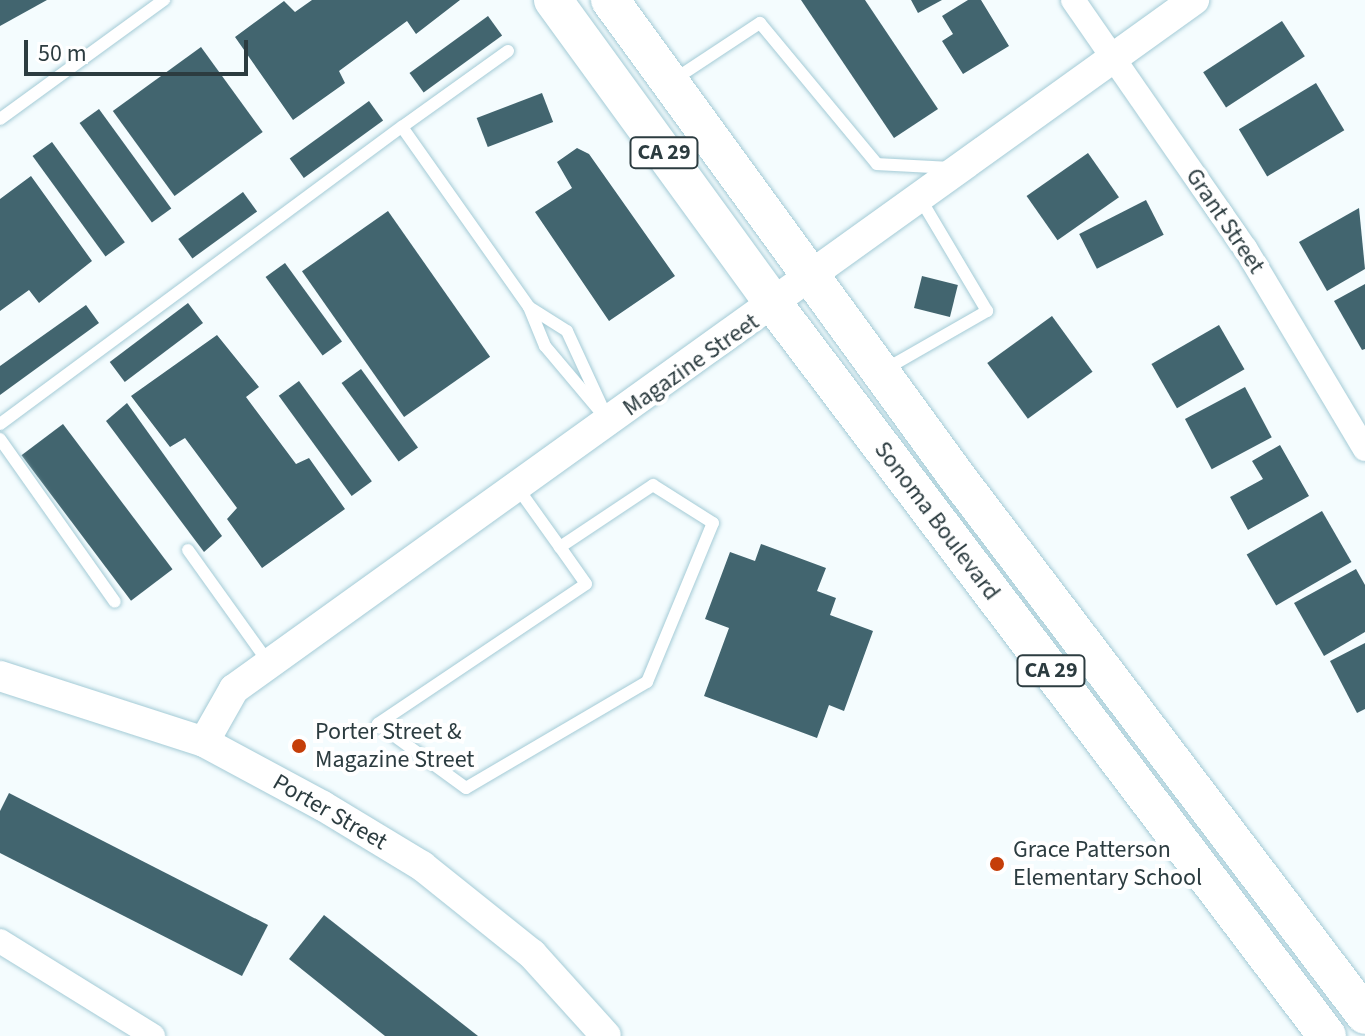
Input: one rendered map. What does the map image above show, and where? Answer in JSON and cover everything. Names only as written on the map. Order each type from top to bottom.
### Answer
[{"type":"main road","name":"Sonoma Boulevard","points":[[553,0],[775,306],[1327,1036]]},
{"type":"main road","name":"Sonoma Boulevard","points":[[610,0],[881,372],[1365,1015]]},
{"type":"street","name":"Grant Street","points":[[1073,0],[1245,248],[1365,449]]},
{"type":"street","name":"Magazine Street","points":[[204,742],[234,689],[775,306],[812,276],[1194,0]]},
{"type":"street","name":"Porter Street","points":[[0,676],[204,742],[422,866],[532,954],[606,1036]]},
{"type":"street","points":[[0,941],[153,1036]]},
{"type":"lane","points":[[0,119],[164,0]]},
{"type":"lane","points":[[670,82],[760,23],[877,164],[961,169]]},
{"type":"lane","points":[[0,424],[508,51]]},
{"type":"lane","points":[[402,127],[529,307],[545,346],[609,422]]},
{"type":"lane","points":[[881,372],[987,311],[920,198]]},
{"type":"lane","points":[[529,307],[567,331],[609,422]]},
{"type":"lane","points":[[0,439],[115,602]]},
{"type":"lane","points":[[517,487],[586,584],[378,724],[466,788],[647,682],[713,523],[653,485],[560,547]]},
{"type":"lane","points":[[188,550],[269,663]]},
{"type":"building","points":[[0,0],[47,0],[0,26]]},
{"type":"building","points":[[312,0],[460,0],[416,34],[407,21],[339,71],[345,83],[293,120],[235,37],[284,1],[295,12]]},
{"type":"building","points":[[801,0],[865,0],[938,109],[894,138]]},
{"type":"building","points":[[911,0],[942,0],[918,13]]},
{"type":"building","points":[[968,0],[981,0],[1009,46],[963,74],[942,41],[953,34],[942,16]]},
{"type":"building","points":[[488,16],[502,35],[424,92],[410,73]]},
{"type":"building","points":[[1282,21],[1305,56],[1226,107],[1203,72]]},
{"type":"building","points":[[201,47],[263,132],[175,196],[113,111]]},
{"type":"building","points":[[1316,83],[1344,130],[1267,176],[1239,129]]},
{"type":"building","points":[[542,93],[553,122],[488,147],[477,118]]},
{"type":"building","points":[[369,101],[383,120],[304,178],[290,159]]},
{"type":"building","points":[[99,109],[171,209],[152,223],[80,123]]},
{"type":"building","points":[[52,142],[125,242],[105,256],[33,156]]},
{"type":"building","points":[[577,148],[589,154],[675,276],[609,321],[535,212],[572,188],[557,162]]},
{"type":"building","points":[[1088,153],[1119,197],[1058,240],[1027,196]]},
{"type":"building","points":[[31,176],[92,261],[39,303],[29,290],[0,311],[0,199]]},
{"type":"building","points":[[243,192],[257,211],[192,258],[178,239]]},
{"type":"building","points":[[1146,200],[1164,235],[1097,269],[1079,234]]},
{"type":"building","points":[[1359,208],[1365,269],[1327,291],[1299,242]]},
{"type":"building","points":[[388,211],[490,357],[404,417],[302,271]]},
{"type":"building","points":[[285,263],[342,341],[323,356],[266,277]]},
{"type":"building","points":[[922,276],[958,285],[950,317],[914,308]]},
{"type":"building","points":[[1365,284],[1365,349],[1362,350],[1334,301]]},
{"type":"building","points":[[188,303],[203,323],[125,382],[110,362]]},
{"type":"building","points":[[86,305],[99,323],[0,395],[0,366]]},
{"type":"building","points":[[1052,316],[1093,372],[1028,419],[987,363]]},
{"type":"building","points":[[1219,325],[1244,369],[1177,408],[1151,364]]},
{"type":"building","points":[[217,335],[259,387],[246,397],[296,464],[309,458],[345,509],[262,568],[227,519],[237,508],[185,438],[170,447],[131,396]]},
{"type":"building","points":[[361,369],[418,447],[399,462],[342,383]]},
{"type":"building","points":[[299,381],[372,481],[352,496],[279,396]]},
{"type":"building","points":[[1245,387],[1272,437],[1212,469],[1185,419]]},
{"type":"building","points":[[127,403],[222,536],[204,552],[106,421]]},
{"type":"building","points":[[63,424],[173,569],[131,601],[21,455]]},
{"type":"building","points":[[1280,445],[1309,496],[1248,530],[1230,497],[1263,479],[1252,461]]},
{"type":"building","points":[[1322,511],[1352,562],[1276,606],[1247,554]]},
{"type":"building","points":[[761,544],[826,568],[817,591],[836,598],[830,615],[873,631],[844,711],[829,705],[817,738],[704,696],[729,628],[705,619],[730,552],[755,561]]},
{"type":"building","points":[[1356,569],[1365,585],[1365,632],[1324,656],[1294,603]]},
{"type":"building","points":[[1365,643],[1365,709],[1357,713],[1330,661]]},
{"type":"building","points":[[9,793],[268,925],[242,976],[0,853],[0,811]]},
{"type":"building","points":[[324,915],[478,1036],[385,1036],[289,959]]},
{"type":"place","name":"Porter Street & Magazine Street","points":[[299,746]]},
{"type":"place","name":"Grace Patterson Elementary School","points":[[997,864]]}]
